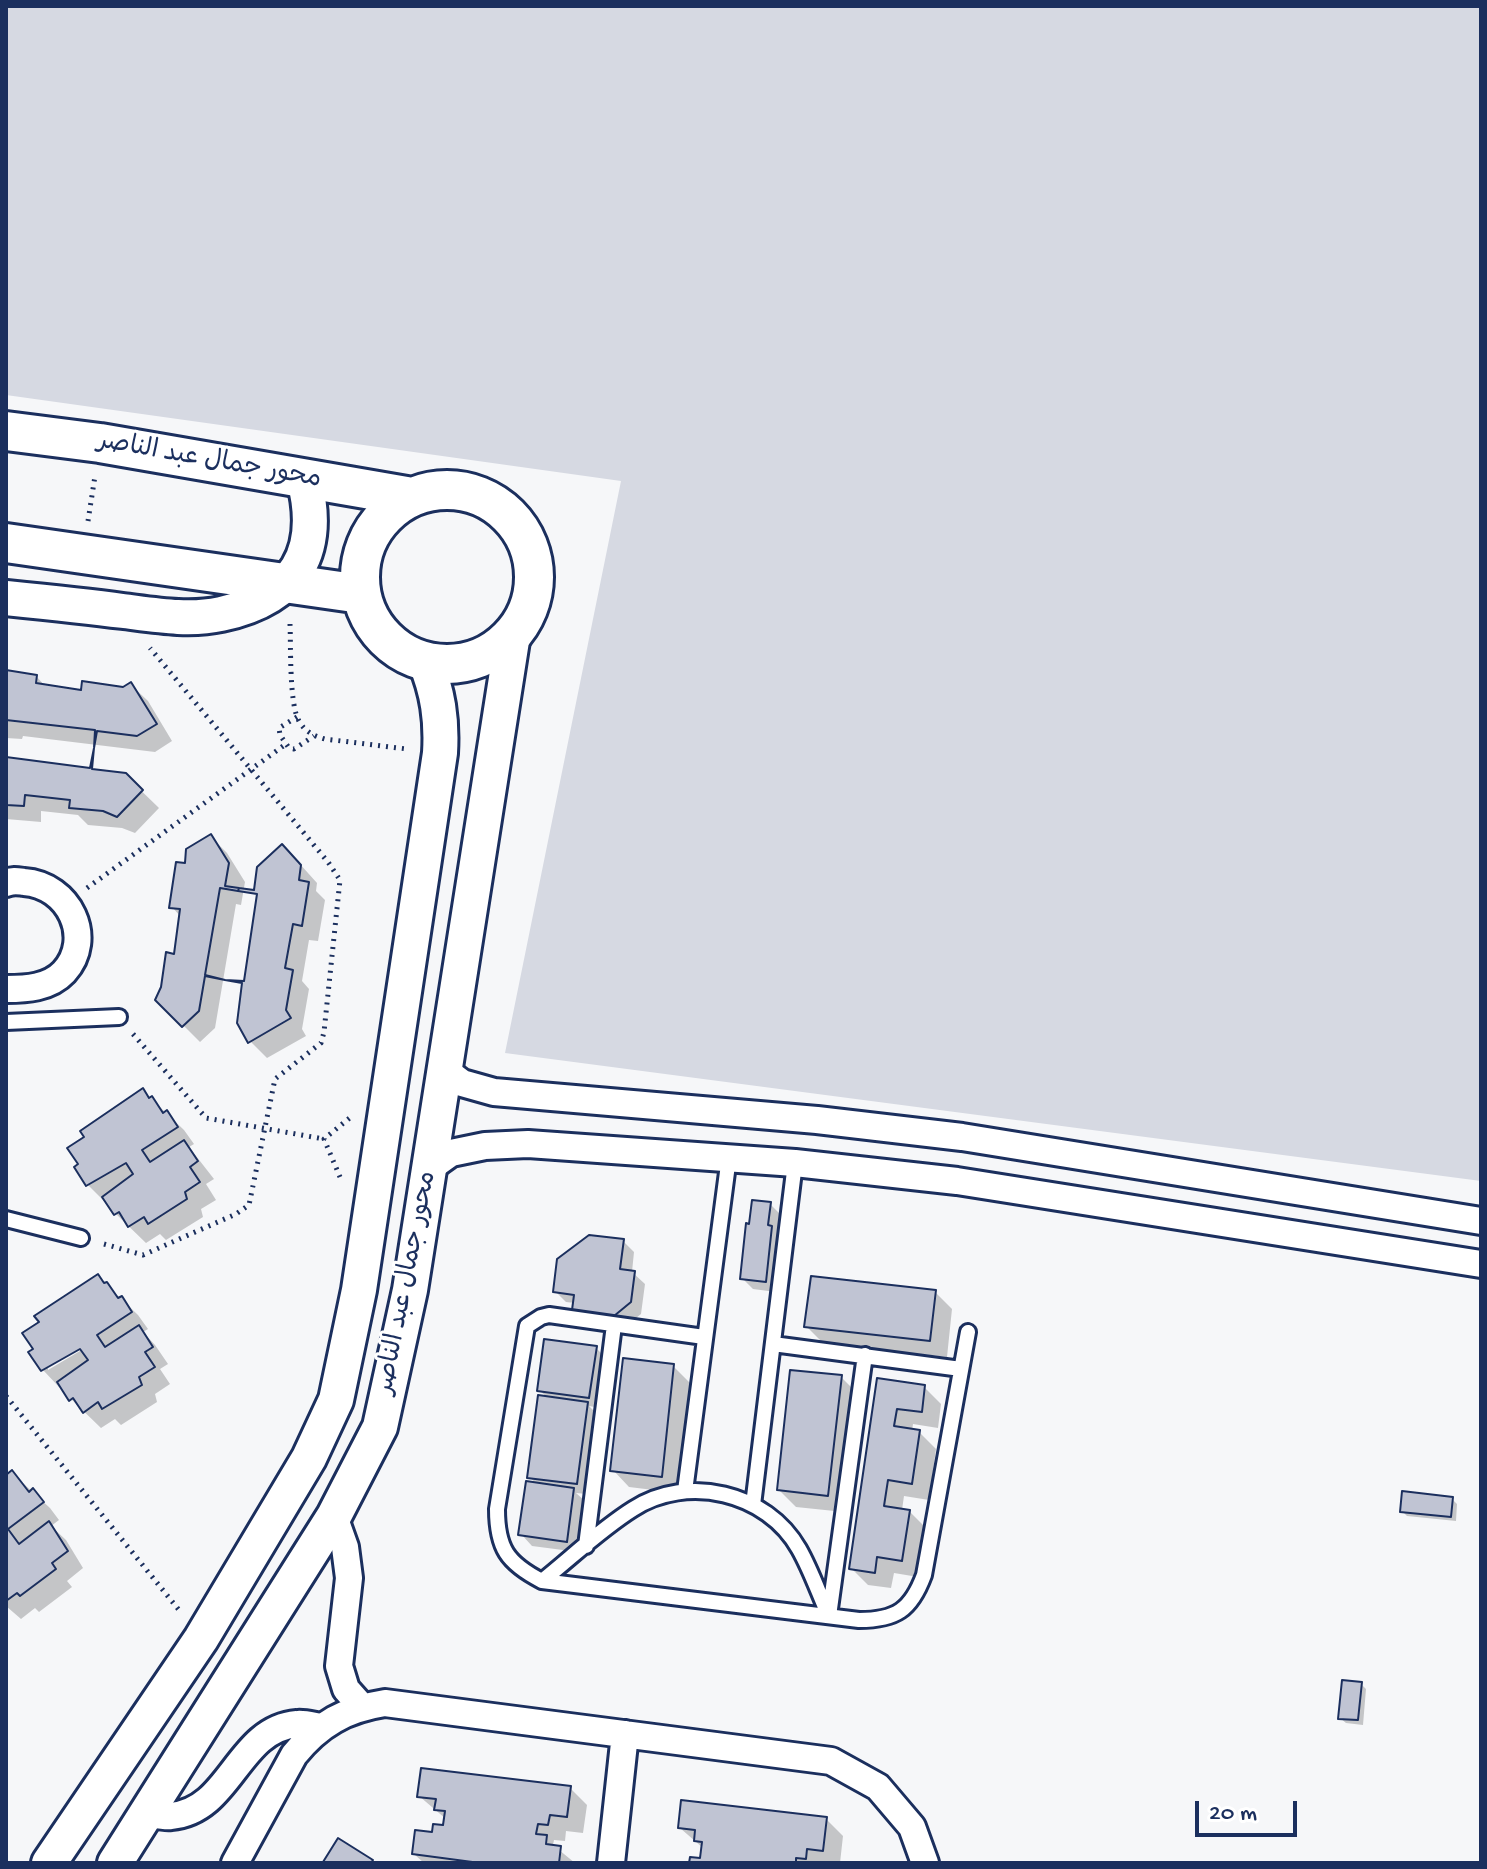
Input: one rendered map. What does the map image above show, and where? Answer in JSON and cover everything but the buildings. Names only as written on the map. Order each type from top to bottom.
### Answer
[{"type":"main road","name":"محور جمال عبد الناصر","points":[[6,431],[100,443],[412,497]]},
{"type":"main road","points":[[450,490],[488,500],[517,525],[530,551],[535,580],[525,618],[499,647],[463,663],[425,661],[406,654],[376,629],[361,594],[363,555],[369,537],[380,520],[412,497],[450,490]]},
{"type":"main road","points":[[6,543],[361,594]]},
{"type":"street","points":[[6,598],[176,617],[220,615],[252,604],[288,583],[303,559],[311,533],[311,506],[304,479]]},
{"type":"street","name":"محور جمال عبد الناصر","points":[[115,1863],[334,1516],[380,1427],[410,1290],[513,634]]},
{"type":"street","name":"محور جمال عبد الناصر","points":[[49,1863],[201,1639],[309,1458],[336,1400],[359,1290],[440,753],[439,706],[425,661]]},
{"type":"street","points":[[6,883],[33,882],[51,888],[67,902],[75,919],[76,937],[73,956],[63,973],[47,984],[27,989],[6,989]]},
{"type":"street","points":[[446,1071],[462,1083],[494,1092],[817,1120],[962,1137],[1481,1221]]},
{"type":"street","points":[[430,1168],[451,1153],[528,1144],[795,1163],[957,1181],[1481,1264]]},
{"type":"street","points":[[334,1516],[345,1547],[349,1578],[339,1666],[346,1689],[362,1707]]},
{"type":"street","points":[[235,1863],[294,1755],[321,1727],[341,1715],[385,1703],[831,1761],[878,1787],[912,1827],[925,1863]]},
{"type":"street","points":[[146,1813],[170,1817],[192,1811],[212,1799],[252,1746],[272,1731],[297,1724],[321,1727]]},
{"type":"street","points":[[611,1863],[625,1734]]},
{"type":"lane","points":[[6,1022],[119,1017]]},
{"type":"lane","points":[[685,1491],[729,1157]]},
{"type":"lane","points":[[753,1505],[795,1163]]},
{"type":"lane","points":[[6,1219],[81,1238]]},
{"type":"lane","points":[[704,1337],[549,1315],[533,1320],[524,1335],[497,1509],[497,1532],[506,1554],[521,1571],[542,1581],[829,1616],[881,1620],[902,1612],[917,1596],[924,1575],[968,1332]]},
{"type":"lane","points":[[586,1546],[614,1325]]},
{"type":"lane","points":[[773,1344],[961,1369]]},
{"type":"lane","points":[[829,1616],[865,1355]]},
{"type":"lane","points":[[542,1581],[634,1508],[658,1497],[685,1491],[720,1493],[753,1505],[771,1516],[799,1548],[829,1616]]},
{"type":"path","points":[[82,554],[100,443]]},
{"type":"path","points":[[288,583],[294,710],[307,731],[314,736],[440,753]]},
{"type":"path","points":[[81,1238],[143,1255],[236,1214],[249,1205],[275,1079],[321,1043],[340,880],[118,610]]},
{"type":"path","points":[[297,717],[279,728],[286,744],[291,749],[314,736]]},
{"type":"path","points":[[67,902],[286,744]]},
{"type":"path","points":[[119,1017],[206,1118],[324,1139]]},
{"type":"path","points":[[6,1396],[201,1639]]},
{"type":"shaded area","points":[[6,6],[1481,6],[1481,1181],[505,1053],[621,481],[6,395]]}]
